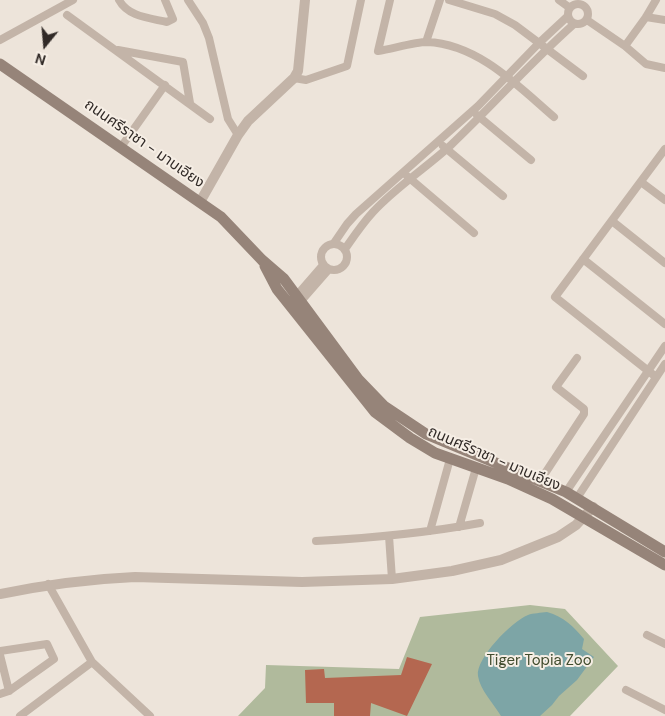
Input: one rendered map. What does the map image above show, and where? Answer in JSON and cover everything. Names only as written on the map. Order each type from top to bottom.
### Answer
[{"type":"main road","name":"ถนนศรีราชา - มาบเอียง","points":[[0,64],[221,218],[262,260],[284,279],[295,302],[375,412],[421,445],[450,459],[534,490],[584,516],[665,565]]},
{"type":"main road","name":"ถนนศรีราชา - มาบเอียง","points":[[295,302],[358,379],[384,406],[426,434],[566,492],[665,552]]},
{"type":"street","points":[[0,40],[73,0]]},
{"type":"street","points":[[119,0],[122,6],[129,12],[167,22],[173,18],[165,0]]},
{"type":"street","points":[[188,0],[209,38],[228,119],[238,135]]},
{"type":"street","points":[[200,202],[248,121],[294,78],[298,71],[305,0]]},
{"type":"street","points":[[294,78],[306,80],[347,66],[361,0]]},
{"type":"street","points":[[390,0],[378,51],[426,42],[458,48],[506,76],[554,117]]},
{"type":"street","points":[[426,42],[440,0]]},
{"type":"street","points":[[449,0],[495,14],[547,48],[583,76]]},
{"type":"street","points":[[559,0],[570,8]]},
{"type":"street","points":[[586,7],[592,0]]},
{"type":"street","points":[[625,46],[656,0]]},
{"type":"street","points":[[334,243],[339,244],[345,249],[348,257],[345,264],[339,270],[326,267],[321,261],[321,253],[326,246],[334,243],[352,218],[473,111],[568,16],[570,8],[576,4],[586,7],[589,12],[587,20],[581,24],[574,24],[547,48],[447,149],[374,211],[345,249]]},
{"type":"street","points":[[67,15],[210,118]]},
{"type":"street","points":[[568,16],[574,24]]},
{"type":"street","points":[[646,17],[665,20]]},
{"type":"street","points":[[587,20],[625,46],[646,64],[665,68]]},
{"type":"street","points":[[114,49],[183,62],[190,103]]},
{"type":"street","points":[[120,146],[164,85]]},
{"type":"street","points":[[473,111],[532,160]]},
{"type":"street","points":[[439,142],[503,196]]},
{"type":"street","points":[[656,377],[555,297],[665,149]]},
{"type":"street","points":[[403,173],[474,234]]},
{"type":"street","points":[[641,182],[665,200]]},
{"type":"street","points":[[352,218],[362,225]]},
{"type":"street","points":[[612,221],[665,263]]},
{"type":"street","points":[[583,259],[665,324]]},
{"type":"street","points":[[295,302],[326,267]]},
{"type":"street","points":[[566,492],[665,346]]},
{"type":"street","points":[[540,481],[584,414],[584,409],[581,405],[556,387],[577,358]]},
{"type":"street","points":[[577,498],[665,364]]},
{"type":"street","points":[[430,531],[450,459]]},
{"type":"street","points":[[459,527],[476,468]]},
{"type":"street","points":[[0,594],[48,584],[135,577],[302,582],[392,579],[452,571],[501,560],[558,537],[576,525],[592,507]]},
{"type":"street","points":[[316,541],[388,536],[480,523]]},
{"type":"street","points":[[388,536],[392,579]]},
{"type":"street","points":[[48,584],[92,662],[150,716]]},
{"type":"street","points":[[647,635],[665,644]]},
{"type":"street","points":[[0,694],[9,691],[54,659],[47,644],[0,653],[9,691]]},
{"type":"street","points":[[22,715],[92,662]]},
{"type":"street","points":[[626,690],[665,710]]},
{"type":"green space","name":"Tiger Topia Zoo","points":[[530,605],[565,609],[618,666],[570,716],[238,716],[265,688],[266,665],[399,669],[420,617]]},
{"type":"water","points":[[547,612],[558,616],[572,626],[584,639],[582,649],[594,657],[577,680],[540,716],[501,716],[484,692],[479,681],[479,669],[482,660],[504,632],[521,619],[535,613]]},
{"type":"building","points":[[407,657],[432,664],[407,716],[371,703],[370,716],[334,716],[334,703],[306,703],[305,670],[324,669],[325,678],[401,675]]}]
